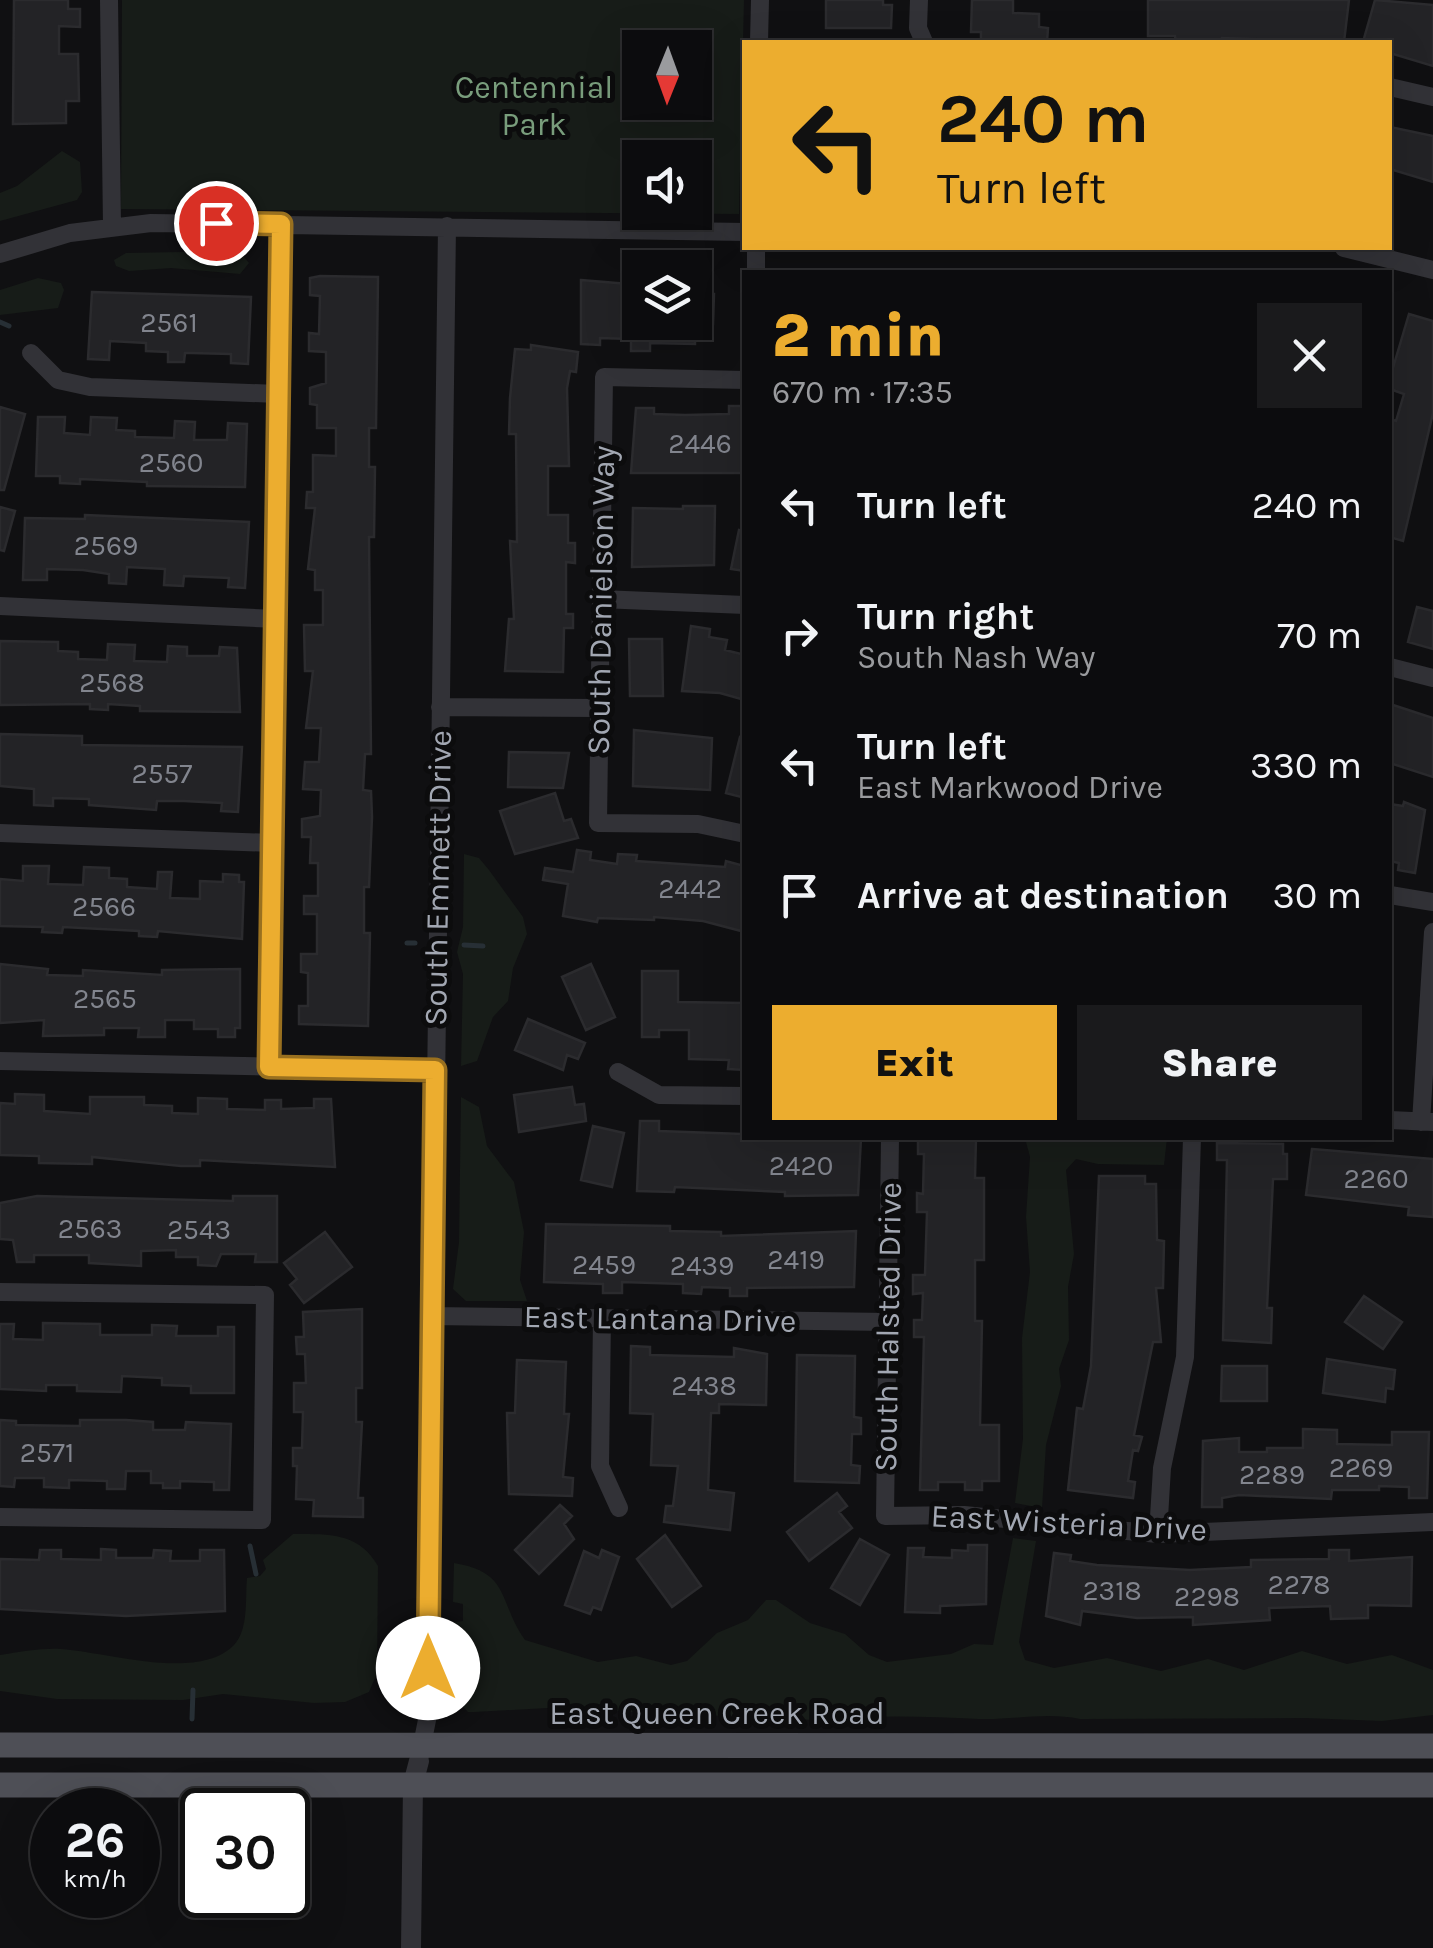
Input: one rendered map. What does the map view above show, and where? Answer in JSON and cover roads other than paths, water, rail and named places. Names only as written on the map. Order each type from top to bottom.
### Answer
[{"type":"main road","name":"East Queen Creek Road","points":[[0,1745],[418,1763],[1433,1785]]},
{"type":"main road","name":"East Queen Creek Road","points":[[0,1784],[418,1763],[1433,1746]]},
{"type":"street","points":[[109,0],[112,226]]},
{"type":"street","points":[[759,40],[760,0]]},
{"type":"street","points":[[918,0],[918,28],[923,40]]},
{"type":"street","points":[[1392,87],[1433,97]]},
{"type":"street","points":[[269,1067],[281,224]]},
{"type":"street","points":[[0,254],[112,226],[281,224],[742,232]]},
{"type":"street","name":"South Emmett Drive","points":[[411,1948],[418,1763],[428,1708],[447,226]]},
{"type":"street","points":[[1349,250],[1384,264],[1433,270]]},
{"type":"street","points":[[30,353],[58,380],[90,387],[278,394]]},
{"type":"street","name":"South Danielson Way","points":[[742,380],[604,378],[598,823],[698,824],[742,833]]},
{"type":"street","points":[[601,599],[742,604]]},
{"type":"street","points":[[0,606],[276,619]]},
{"type":"street","points":[[1392,668],[1433,678]]},
{"type":"street","points":[[440,707],[599,708]]},
{"type":"street","points":[[0,832],[272,843]]},
{"type":"street","points":[[1392,894],[1433,902]]},
{"type":"street","points":[[1392,1120],[1427,1122],[1433,932]]},
{"type":"street","points":[[0,1061],[435,1070]]},
{"type":"street","points":[[618,1072],[659,1095],[742,1096]]},
{"type":"street","name":"South Halsted Drive","points":[[885,1516],[890,1140]]},
{"type":"street","points":[[1158,1534],[1162,1468],[1184,1357],[1192,1140]]},
{"type":"street","points":[[0,1292],[264,1295],[262,1520],[0,1517]]},
{"type":"street","name":"East Lantana Drive","points":[[431,1316],[888,1322]]},
{"type":"street","points":[[602,1318],[600,1466],[619,1508]]},
{"type":"street","name":"East Wisteria Drive","points":[[885,1516],[964,1515],[1158,1534],[1433,1522]]},
{"type":"waterway","points":[[0,322],[9,326]]},
{"type":"waterway","points":[[407,943],[415,943]]},
{"type":"waterway","points":[[464,945],[483,946]]},
{"type":"waterway","points":[[250,1546],[256,1574]]},
{"type":"waterway","points":[[449,1668],[478,1668]]},
{"type":"waterway","points":[[192,1719],[193,1690]]},
{"type":"park label","name":"Centennial Park","points":[[534,106]]}]
